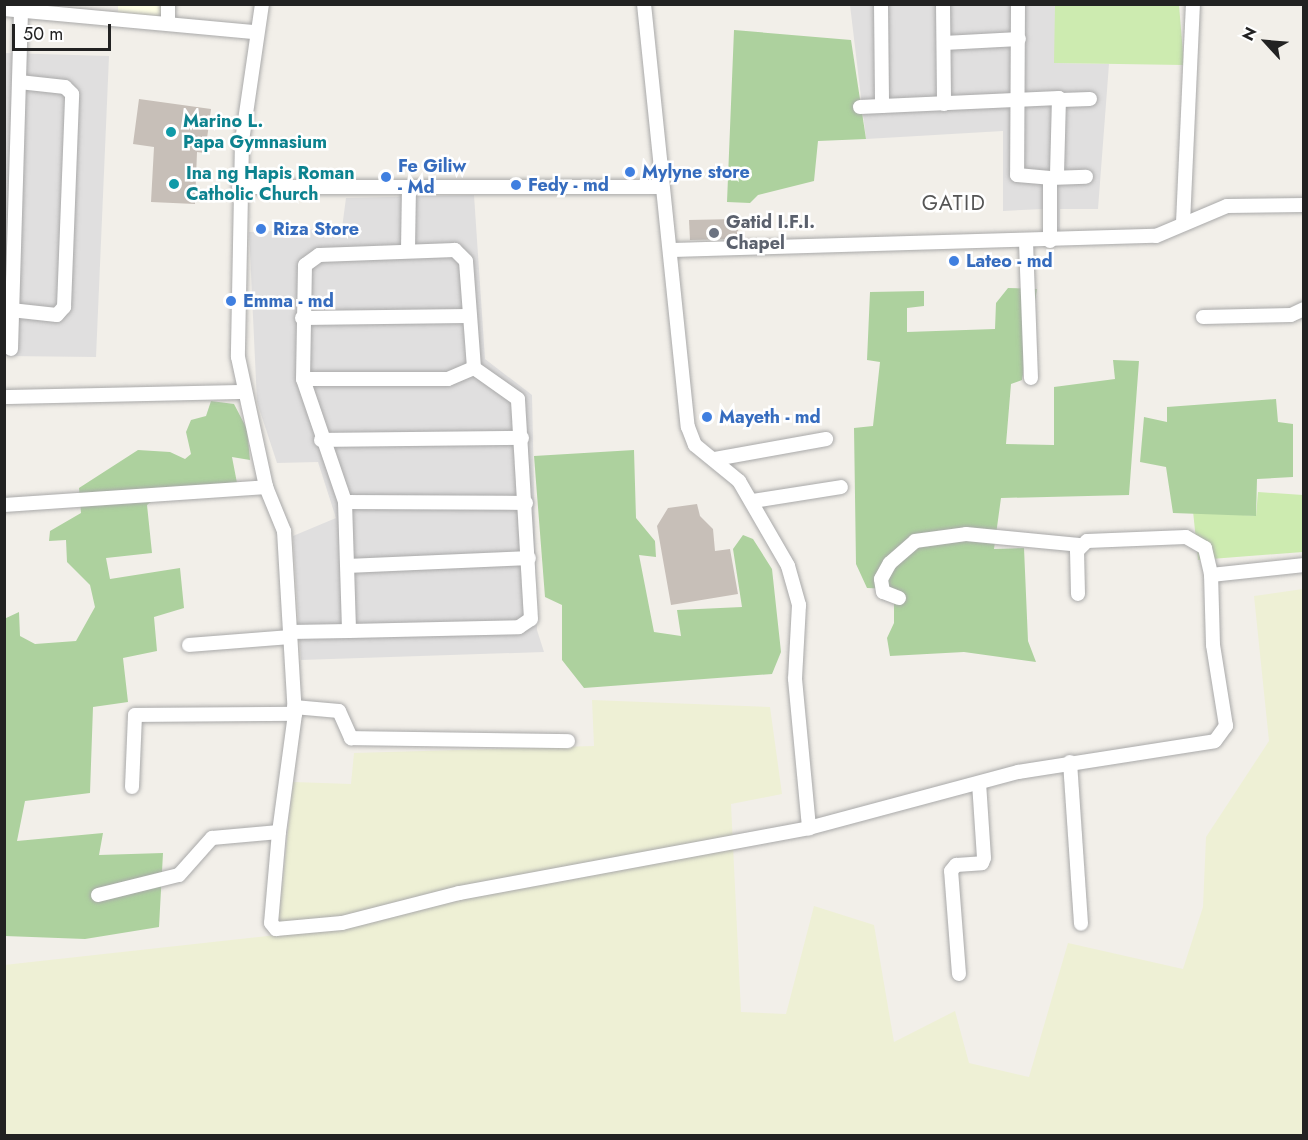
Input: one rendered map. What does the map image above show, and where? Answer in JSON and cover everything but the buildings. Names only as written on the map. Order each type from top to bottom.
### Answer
[{"type":"street","points":[[168,4],[168,20]]},
{"type":"street","points":[[262,4],[253,32],[239,187],[238,357],[266,487],[284,531],[295,710],[279,832],[272,923],[281,932],[809,828],[979,783],[1070,762],[1215,741],[1222,734],[1211,575],[1205,548],[1186,537],[1081,545],[966,534],[915,540],[890,563],[881,579],[882,592],[899,598]]},
{"type":"street","points":[[644,4],[660,187],[671,250],[688,427],[695,445],[715,459],[753,501],[778,542],[799,605],[795,693],[809,828]]},
{"type":"street","points":[[880,4],[882,106]]},
{"type":"street","points":[[944,4],[944,105]]},
{"type":"street","points":[[1018,4],[1020,102],[1017,175],[1086,177]]},
{"type":"street","points":[[1183,223],[1193,4]]},
{"type":"street","points":[[4,9],[168,20],[253,32]]},
{"type":"street","points":[[11,349],[21,10]]},
{"type":"street","points":[[944,43],[1019,39]]},
{"type":"street","points":[[11,310],[57,315],[64,307],[72,93],[65,87],[19,82]]},
{"type":"street","points":[[860,107],[1090,99]]},
{"type":"street","points":[[1050,241],[1061,100]]},
{"type":"street","points":[[239,187],[660,187]]},
{"type":"street","points":[[408,250],[409,188]]},
{"type":"street","points":[[671,250],[1026,242],[1156,236],[1227,206],[1304,205]]},
{"type":"street","points":[[1026,242],[1031,378]]},
{"type":"street","points":[[189,645],[290,634],[519,627],[531,619],[526,503],[518,399],[474,368],[462,255],[408,250],[310,259],[302,275],[303,379],[321,440],[345,502],[349,631]]},
{"type":"street","points":[[1203,318],[1291,315],[1304,309]]},
{"type":"street","points":[[302,318],[468,315]]},
{"type":"street","points":[[303,379],[448,379],[474,368]]},
{"type":"street","points":[[4,397],[244,392]]},
{"type":"street","points":[[321,440],[522,438]]},
{"type":"street","points":[[715,459],[826,439]]},
{"type":"street","points":[[4,505],[266,487]]},
{"type":"street","points":[[753,501],[841,488]]},
{"type":"street","points":[[345,502],[526,503]]},
{"type":"street","points":[[1078,594],[1081,545]]},
{"type":"street","points":[[348,566],[529,558]]},
{"type":"street","points":[[1211,575],[1304,566]]},
{"type":"street","points":[[132,787],[135,715],[295,710],[339,711],[351,738],[568,741]]},
{"type":"street","points":[[1070,762],[1081,924]]},
{"type":"street","points":[[959,974],[951,871],[984,858],[979,783]]},
{"type":"street","points":[[98,895],[179,875],[212,838],[279,832]]},
{"type":"shaded area","points":[[118,5],[168,5],[168,20],[118,16]]},
{"type":"shaded area","points":[[850,5],[1055,5],[1055,63],[1109,64],[1098,209],[1060,209],[1060,231],[1043,232],[1043,209],[1003,211],[1003,131],[866,139]]},
{"type":"shaded area","points":[[5,53],[109,56],[96,357],[5,356]]},
{"type":"shaded area","points":[[474,195],[485,359],[532,395],[537,630],[544,652],[301,660],[293,536],[336,518],[318,462],[277,463],[257,402],[249,232],[342,228],[346,198]]},
{"type":"shaded area","points":[[1303,589],[1303,1135],[5,1135],[4,965],[277,935],[293,782],[351,784],[354,753],[594,746],[592,700],[770,707],[782,794],[731,804],[741,1012],[786,1014],[814,906],[874,925],[894,1042],[955,1011],[969,1063],[1029,1077],[1068,943],[1183,969],[1203,907],[1206,837],[1269,741],[1254,596]]},
{"type":"green space","points":[[1055,5],[1179,5],[1184,65],[1054,63]]},
{"type":"green space","points":[[734,30],[851,40],[866,139],[818,141],[814,181],[758,195],[750,203],[727,202]]},
{"type":"green space","points":[[1008,288],[1037,289],[1022,380],[1011,384],[1006,444],[1054,445],[1054,387],[1115,379],[1113,360],[1139,361],[1129,495],[1001,498],[994,549],[1024,548],[1028,641],[1036,662],[964,652],[890,656],[887,638],[894,623],[894,589],[867,588],[856,564],[854,428],[873,426],[880,362],[867,360],[870,292],[924,291],[924,306],[907,308],[907,332],[995,329],[996,303]]},
{"type":"green space","points":[[1276,399],[1278,422],[1293,424],[1293,477],[1257,479],[1256,516],[1173,513],[1166,467],[1140,462],[1144,417],[1167,422],[1167,407]]},
{"type":"green space","points":[[211,401],[234,404],[247,429],[250,460],[232,457],[237,483],[166,490],[147,505],[152,553],[106,558],[110,579],[180,568],[184,608],[154,617],[157,651],[123,658],[128,702],[93,707],[90,793],[25,801],[17,841],[103,833],[99,855],[163,853],[159,927],[85,939],[5,936],[4,619],[19,612],[20,636],[35,644],[76,641],[95,607],[90,585],[67,562],[66,540],[49,541],[50,531],[81,513],[79,488],[138,450],[170,452],[185,459],[191,454],[186,432],[191,420],[206,416]]},
{"type":"green space","points":[[634,450],[636,518],[655,541],[656,557],[639,555],[654,632],[681,636],[677,610],[742,607],[733,549],[743,535],[753,539],[772,569],[781,652],[772,674],[584,688],[562,660],[562,605],[545,597],[534,456]]},
{"type":"green space","points":[[1258,492],[1303,495],[1303,552],[1198,560],[1193,511],[1256,516]]},
{"type":"place","name":"Marino L. Papa Gymnasium","points":[[171,132]]},
{"type":"place","name":"Mylyne store","points":[[630,172]]},
{"type":"place","name":"Fe Giliw - Md","points":[[386,177]]},
{"type":"place","name":"Ina ng Hapis Roman Catholic Church","points":[[174,184]]},
{"type":"place","name":"Fedy - md","points":[[516,185]]},
{"type":"place","name":"Riza Store","points":[[261,229]]},
{"type":"place","name":"Gatid I.F.I. Chapel","points":[[714,233]]},
{"type":"place","name":"Lateo - md","points":[[954,261]]},
{"type":"place","name":"Emma - md","points":[[231,301]]},
{"type":"place","name":"Mayeth - md","points":[[707,417]]},
{"type":"district","name":"GATID","points":[[954,203]]}]
